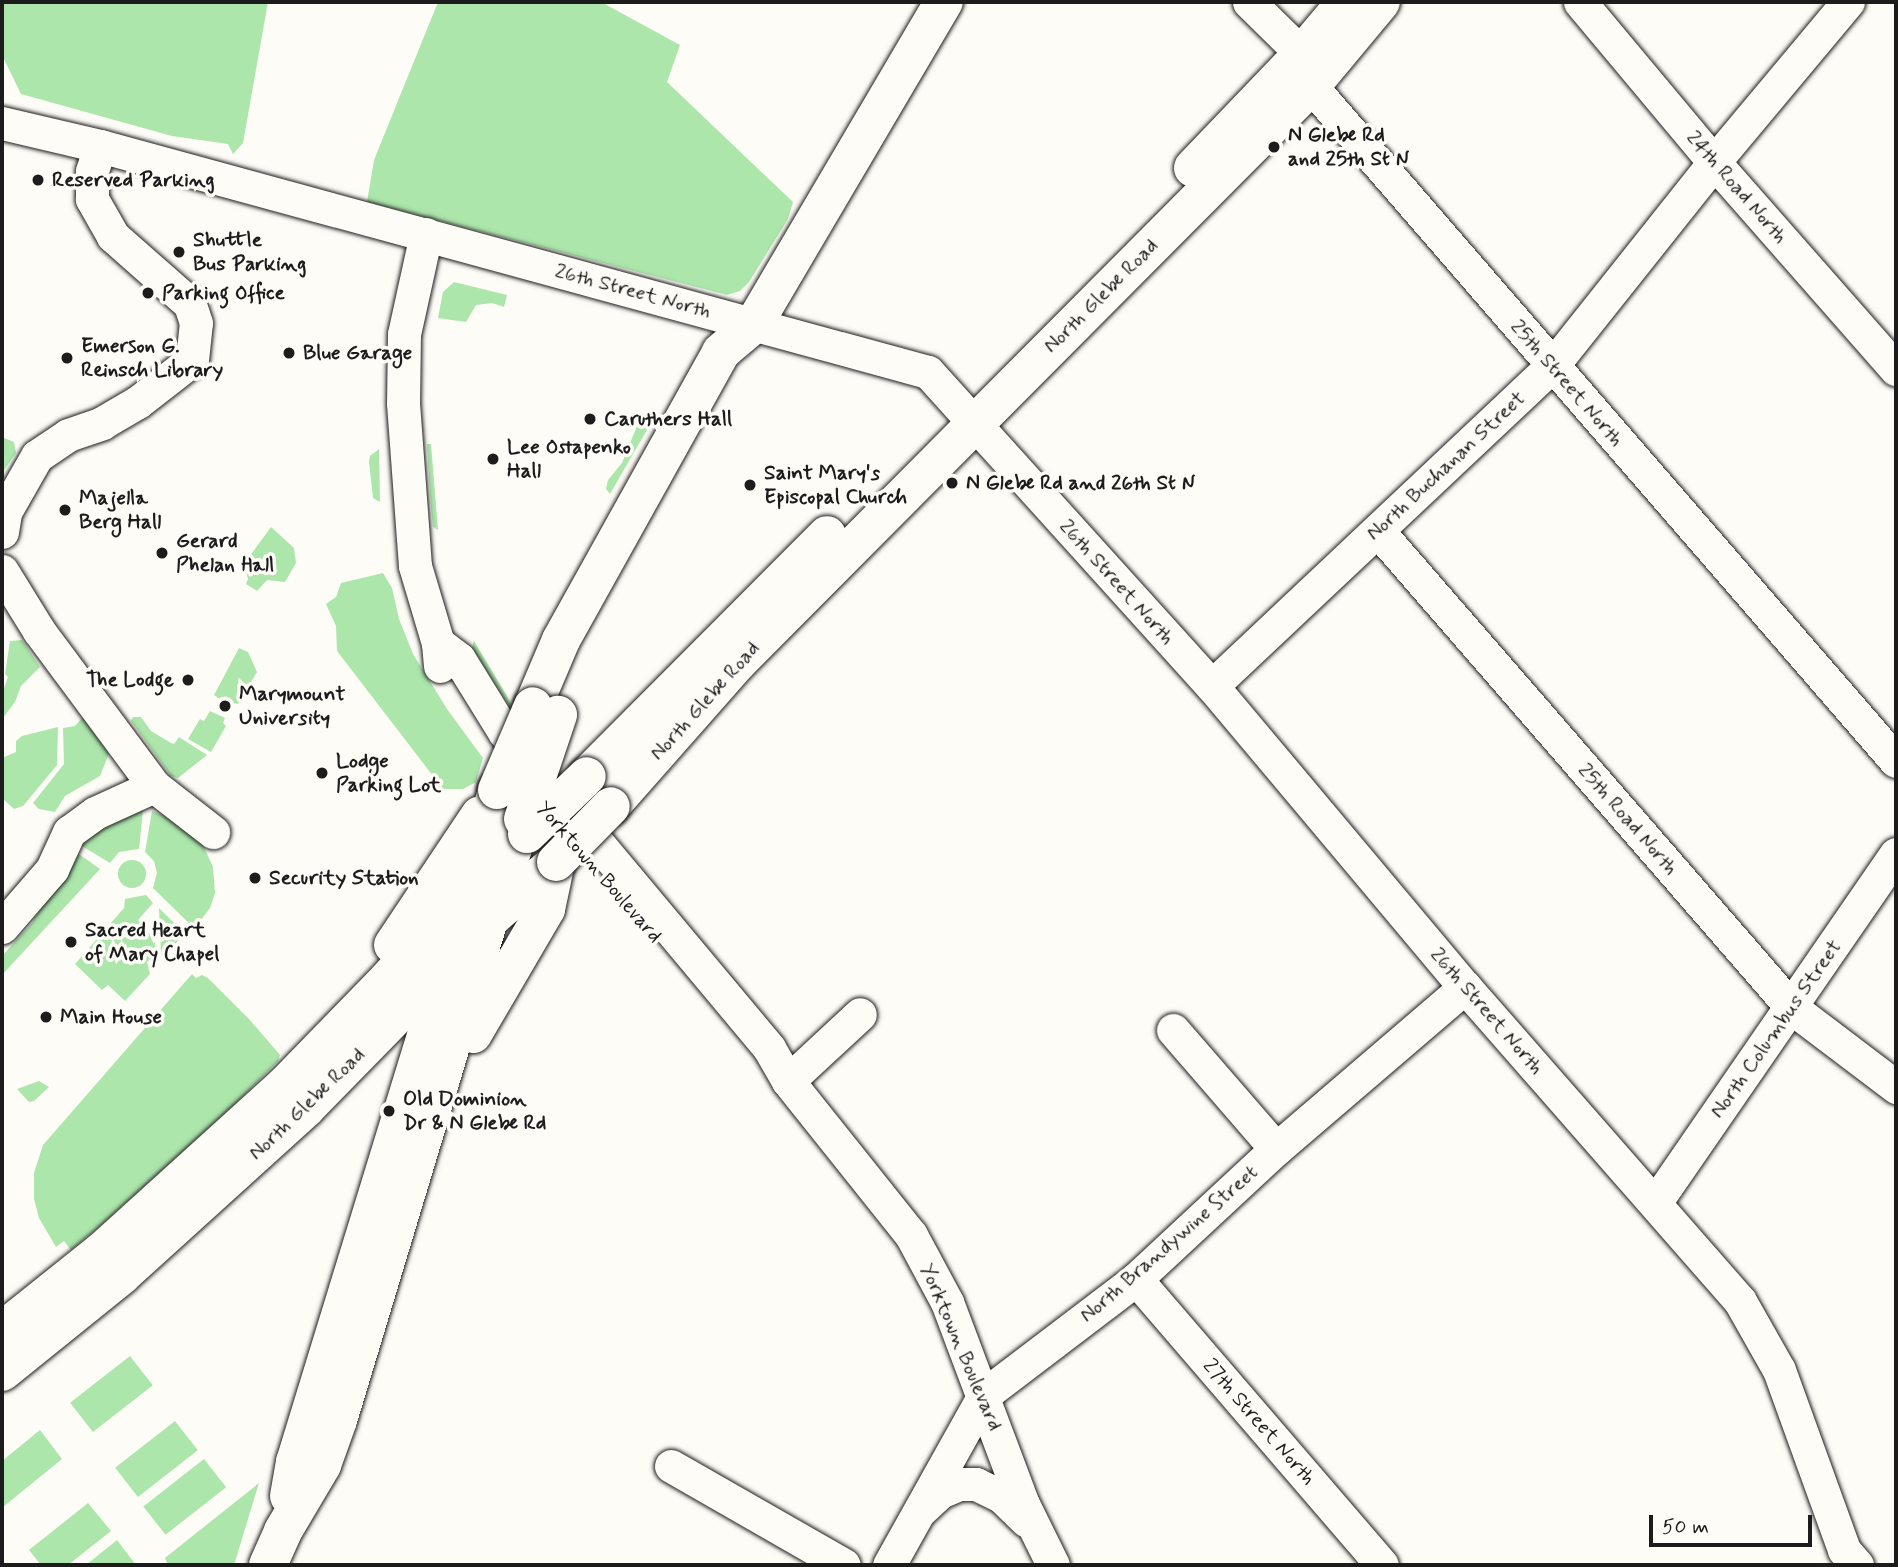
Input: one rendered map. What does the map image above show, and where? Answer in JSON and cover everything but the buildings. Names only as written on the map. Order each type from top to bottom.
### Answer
[{"type":"main road","points":[[268,1565],[283,1531],[322,1465],[338,1420],[488,920],[522,833],[561,640],[721,352],[754,324],[944,2]]},
{"type":"main road","name":"North Glebe Road","points":[[1306,70],[1346,2]]},
{"type":"main road","name":"North Glebe Road","points":[[2,1372],[122,1275],[306,1108],[488,920],[556,862],[611,806],[738,662],[1124,241],[1381,2]]},
{"type":"main road","name":"North Glebe Road","points":[[2,1331],[102,1251],[285,1085],[352,1017],[522,833],[587,776],[965,414]]},
{"type":"main road","points":[[352,1017],[372,975],[497,790],[546,710]]},
{"type":"main road","points":[[283,1531],[295,1462],[450,960],[497,790]]},
{"type":"main road","points":[[445,1063],[469,1040],[546,909],[556,862]]},
{"type":"street","name":"25th Street North","points":[[1249,2],[1552,366],[1896,761]]},
{"type":"street","name":"24th Road North","points":[[1580,2],[1714,162],[1896,369]]},
{"type":"street","name":"North Buchanan Street","points":[[1212,686],[1552,366],[1714,162],[1848,2]]},
{"type":"street","name":"26th Street North","points":[[2,123],[100,146],[928,372],[1212,686],[1465,987],[1740,1301],[1779,1370],[1844,1550],[1857,1565]]},
{"type":"street","points":[[2,532],[5,512],[37,456],[68,435],[102,423],[138,402],[191,360],[196,331],[190,304],[113,236],[92,199],[92,171],[100,146]]},
{"type":"street","name":"Yorktown Boulevard","points":[[426,234],[404,334],[403,403],[415,566],[438,643],[459,659],[504,732],[769,1048],[788,1081],[890,1206],[917,1246],[947,1302],[1032,1527],[1053,1565]]},
{"type":"street","name":"25th Road North","points":[[1378,531],[1792,1008],[1896,1087]]},
{"type":"street","points":[[2,571],[39,631],[154,786],[213,832]]},
{"type":"street","points":[[2,927],[52,869],[69,832],[95,814],[154,786]]},
{"type":"street","name":"North Columbus Street","points":[[1655,1203],[1896,854]]},
{"type":"street","name":"North Brandywine Street","points":[[889,1565],[984,1395],[1136,1279],[1276,1149],[1465,987]]},
{"type":"street","points":[[788,1081],[860,1014]]},
{"type":"street","points":[[1173,1030],[1276,1149]]},
{"type":"street","name":"27th Street North","points":[[1136,1279],[1382,1565]]},
{"type":"street","points":[[671,1466],[844,1565]]},
{"type":"street","points":[[918,1513],[940,1492],[959,1484],[976,1484],[1001,1496],[1032,1527]]},
{"type":"green space","points":[[2,2],[268,2],[243,143],[233,154],[228,144],[172,136],[21,94],[2,55]]},
{"type":"green space","points":[[438,2],[601,2],[680,45],[667,82],[793,202],[788,219],[749,282],[740,291],[727,295],[367,202],[374,160]]},
{"type":"green space","points":[[454,282],[507,295],[504,307],[492,303],[476,305],[466,322],[438,318],[443,292]]},
{"type":"green space","points":[[654,418],[610,494],[606,489],[608,480],[622,463],[637,426]]},
{"type":"green space","points":[[2,437],[14,442],[16,453],[2,473]]},
{"type":"green space","points":[[427,444],[431,444],[438,530],[433,527]]},
{"type":"green space","points":[[379,449],[380,502],[373,498],[369,461],[370,456]]},
{"type":"green space","points":[[271,527],[294,548],[296,563],[285,582],[267,580],[257,591],[246,584],[248,579],[244,564]]},
{"type":"green space","points":[[383,573],[392,588],[399,619],[413,654],[447,709],[483,758],[476,782],[463,789],[443,789],[337,651],[336,626],[326,604],[336,597],[341,583]]},
{"type":"green space","points":[[22,640],[40,667],[21,686],[15,702],[2,719],[2,694],[8,677],[5,674],[10,641]]},
{"type":"green space","points":[[474,641],[513,706],[511,709],[472,647]]},
{"type":"green space","points":[[239,648],[248,652],[257,672],[238,704],[233,703],[231,707],[214,695]]},
{"type":"green space","points":[[90,709],[110,751],[100,776],[65,796],[55,812],[39,809],[33,803],[64,764],[63,728],[75,726]]},
{"type":"green space","points":[[210,711],[225,718],[223,723],[226,726],[211,752],[188,739],[200,719],[204,721]]},
{"type":"green space","points":[[133,717],[141,717],[151,731],[171,743],[174,744],[179,737],[207,755],[178,778],[171,776],[131,721]]},
{"type":"green space","points":[[58,727],[57,765],[23,806],[14,809],[2,798],[2,758],[16,752],[16,741],[22,736]]},
{"type":"green space","points":[[143,810],[139,849],[119,852],[110,863],[82,846],[86,836]]},
{"type":"green space","points":[[152,811],[182,823],[203,845],[213,867],[215,893],[210,908],[198,924],[192,926],[153,888],[157,873],[154,861],[145,852]]},
{"type":"green space","points":[[76,852],[100,869],[2,975],[2,956],[32,923],[65,865]]},
{"type":"green space","points":[[132,860],[142,864],[146,874],[142,884],[132,888],[122,884],[118,874],[122,864]]},
{"type":"green space","points":[[146,895],[153,903],[138,920],[155,941],[156,954],[147,962],[150,974],[125,1001],[108,985],[102,990],[75,964],[124,908],[125,899]]},
{"type":"green space","points":[[159,908],[184,933],[165,957],[161,955]]},
{"type":"green space","points":[[192,974],[196,978],[202,975],[208,978],[249,1019],[280,1055],[278,1061],[234,1105],[107,1220],[71,1250],[64,1241],[56,1247],[39,1218],[34,1199],[34,1173],[43,1145]]},
{"type":"green space","points":[[39,1081],[49,1087],[34,1101],[29,1102],[17,1089]]},
{"type":"green space","points":[[130,1356],[153,1385],[93,1432],[70,1403]]},
{"type":"green space","points":[[175,1421],[198,1450],[138,1497],[115,1468]]},
{"type":"green space","points":[[40,1430],[62,1459],[3,1507],[2,1461]]},
{"type":"green space","points":[[204,1459],[226,1487],[165,1535],[143,1506]]},
{"type":"green space","points":[[259,1483],[234,1565],[168,1565],[165,1558]]},
{"type":"green space","points":[[88,1503],[111,1531],[68,1565],[41,1565],[29,1550]]},
{"type":"green space","points":[[117,1540],[136,1565],[86,1565]]},
{"type":"place","name":"N Glebe Rd and 25th St N","points":[[1274,147]]},
{"type":"place","name":"Reserved Parking","points":[[38,180]]},
{"type":"place","name":"Shuttle Bus Parking","points":[[179,252]]},
{"type":"place","name":"Parking Office","points":[[148,293]]},
{"type":"place","name":"Blue Garage","points":[[289,353]]},
{"type":"place","name":"Emerson G. Reinsch Library","points":[[67,358]]},
{"type":"place","name":"Caruthers Hall","points":[[590,419]]},
{"type":"place","name":"Lee Ostapenko Hall","points":[[493,459]]},
{"type":"place","name":"N Glebe Rd and 26th St N","points":[[952,483]]},
{"type":"place","name":"Saint Mary's Episcopal Church","points":[[750,485]]},
{"type":"place","name":"Majella Berg Hall","points":[[65,510]]},
{"type":"place","name":"Gerard Phelan Hall","points":[[162,553]]},
{"type":"place","name":"The Lodge","points":[[188,680]]},
{"type":"place","name":"Marymount University","points":[[225,706]]},
{"type":"place","name":"Lodge Parking Lot","points":[[322,773]]},
{"type":"place","name":"Security Station","points":[[255,878]]},
{"type":"place","name":"Sacred Heart of Mary Chapel","points":[[71,942]]},
{"type":"place","name":"Main House","points":[[46,1017]]},
{"type":"place","name":"Old Dominion Dr & N Glebe Rd","points":[[389,1111]]}]
